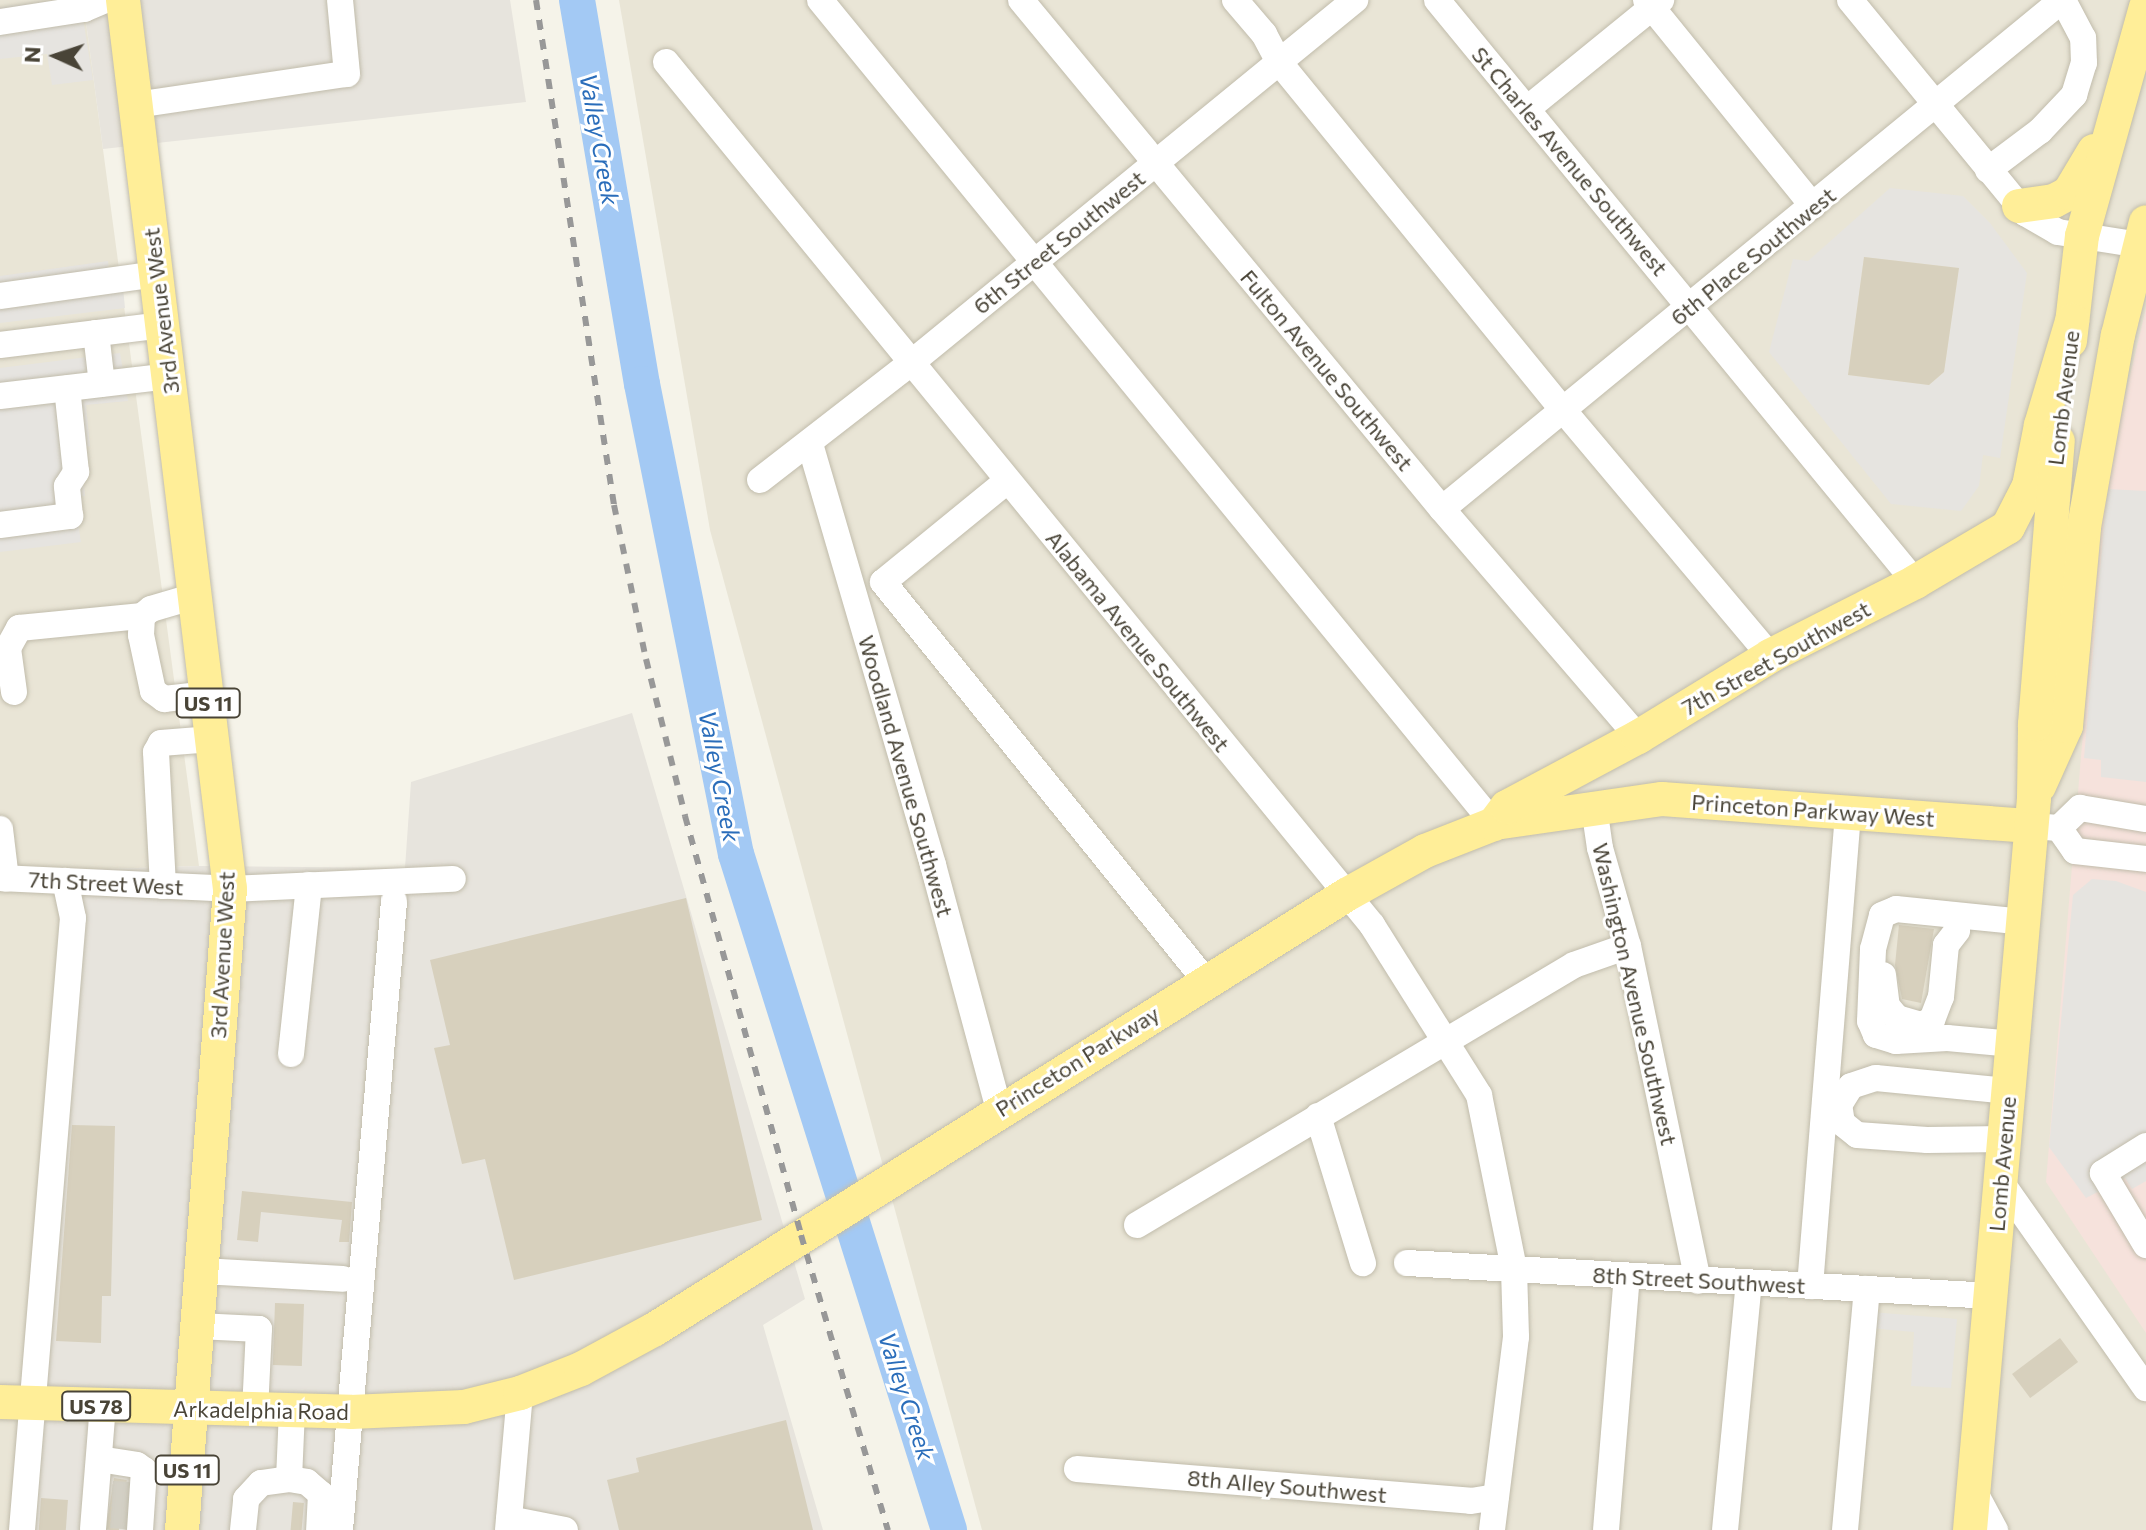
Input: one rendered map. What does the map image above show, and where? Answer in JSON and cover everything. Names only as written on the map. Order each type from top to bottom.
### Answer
[{"type":"main road","name":"3rd Avenue West","points":[[123,0],[230,889],[182,1526]]},
{"type":"main road","name":"Lomb Avenue","points":[[2041,817],[2035,724],[2055,465],[2082,236],[2146,7]]},
{"type":"main road","points":[[2019,206],[2054,201],[2069,193],[2099,141],[2123,89]]},
{"type":"main road","name":"Lomb Avenue","points":[[1970,1530],[2023,922],[2041,817],[2066,726],[2084,527],[2118,335],[2143,233]]},
{"type":"main road","name":"7th Street Southwest","points":[[1638,737],[1770,656],[1915,582],[2008,527],[2029,486],[2041,425],[2072,321]]},
{"type":"main road","name":"Princeton Parkway","points":[[520,1393],[581,1369],[655,1329],[1205,980],[1346,895],[1425,851],[1494,824],[1507,807],[1638,737]]},
{"type":"main road","name":"Princeton Parkway West","points":[[1594,807],[1662,799],[1848,812],[2041,817]]},
{"type":"main road","points":[[1494,824],[1594,807]]},
{"type":"main road","name":"Arkadelphia Road","points":[[15,1403],[351,1412],[464,1407],[520,1393]]},
{"type":"street","points":[[0,22],[84,9],[105,0]]},
{"type":"street","points":[[136,105],[347,74],[340,0]]},
{"type":"street","points":[[820,0],[1494,824]]},
{"type":"street","name":"Fulton Avenue Southwest","points":[[1021,0],[1442,509],[1638,737]]},
{"type":"street","points":[[1235,0],[1264,34],[1279,62],[1564,411],[1770,656]]},
{"type":"street","name":"6th Street Southwest","points":[[760,480],[911,363],[1355,0]]},
{"type":"street","name":"St Charles Avenue Southwest","points":[[1437,0],[1915,582]]},
{"type":"street","points":[[1850,0],[2019,206],[2058,232],[2082,236],[2143,233]]},
{"type":"street","points":[[1988,170],[2040,131],[2074,95],[2084,63],[2083,38],[2063,0]]},
{"type":"street","name":"6th Place Southwest","points":[[1442,509],[2063,0]]},
{"type":"street","points":[[1527,109],[1653,3],[1813,206]]},
{"type":"street","name":"Alabama Avenue Southwest","points":[[666,62],[1372,925],[1444,1044],[1479,1095],[1514,1269],[1516,1337],[1492,1530]]},
{"type":"street","points":[[0,296],[157,274]]},
{"type":"street","points":[[0,345],[163,325]]},
{"type":"street","points":[[96,333],[102,384]]},
{"type":"street","points":[[0,396],[169,376]]},
{"type":"street","points":[[0,525],[70,516],[67,486],[76,472],[67,388]]},
{"type":"street","name":"Woodland Avenue Southwest","points":[[810,444],[933,865],[999,1110]]},
{"type":"street","points":[[1007,481],[883,582],[1205,980]]},
{"type":"street","points":[[14,692],[8,648],[19,628],[142,616],[151,609],[195,596]]},
{"type":"street","points":[[142,616],[141,635],[153,691],[164,699],[207,694]]},
{"type":"street","points":[[163,886],[156,752],[161,743],[212,739]]},
{"type":"street","name":"Washington Avenue Southwest","points":[[1594,807],[1600,848],[1628,946],[1698,1281]]},
{"type":"street","points":[[2041,817],[2080,808],[2146,819]]},
{"type":"street","points":[[1810,1286],[1848,812]]},
{"type":"street","points":[[2041,817],[2075,851],[2146,859]]},
{"type":"street","points":[[0,829],[3,878]]},
{"type":"street","name":"7th Street West","points":[[3,878],[230,889],[453,879]]},
{"type":"street","points":[[22,1530],[15,1403],[73,918],[65,881]]},
{"type":"street","points":[[291,1054],[309,885]]},
{"type":"street","points":[[340,1530],[394,901]]},
{"type":"street","points":[[1840,907],[1882,915],[1896,909],[1958,924],[2023,922]]},
{"type":"street","points":[[1882,915],[1873,949],[1872,1032],[1884,1040],[1947,1038],[2013,1044]]},
{"type":"street","points":[[1873,949],[1885,980],[1887,1006],[1897,1018],[1921,1025],[1932,1020],[1941,997],[1946,945],[1958,924]]},
{"type":"street","points":[[1947,1038],[1958,924]]},
{"type":"street","points":[[1137,1225],[1574,965],[1628,946]]},
{"type":"street","points":[[2005,1139],[1927,1140],[1857,1135],[1842,1123],[1839,1105],[1851,1086],[1876,1078],[2009,1091]]},
{"type":"street","points":[[1318,1116],[1363,1263]]},
{"type":"street","points":[[2146,1146],[2103,1173],[2146,1245]]},
{"type":"street","points":[[2001,1182],[2146,1388]]},
{"type":"street","name":"8th Street Southwest","points":[[1407,1263],[1991,1296]]},
{"type":"street","points":[[202,1271],[343,1279]]},
{"type":"street","points":[[1606,1530],[1627,1277]]},
{"type":"street","points":[[1725,1530],[1749,1283]]},
{"type":"street","points":[[1845,1530],[1867,1289]]},
{"type":"street","points":[[198,1326],[259,1329],[255,1410]]},
{"type":"street","points":[[520,1393],[508,1524],[565,1530]]},
{"type":"street","points":[[103,1406],[99,1459],[120,1510]]},
{"type":"street","points":[[289,1479],[292,1411]]},
{"type":"street","points":[[99,1459],[137,1465],[144,1470],[120,1510]]},
{"type":"street","name":"8th Alley Southwest","points":[[1077,1469],[1471,1501],[1496,1497]]},
{"type":"street","points":[[243,1530],[246,1499],[261,1483],[289,1479],[307,1482],[321,1494],[319,1530]]},
{"type":"street","points":[[1973,1489],[1995,1530]]},
{"type":"street","points":[[120,1510],[182,1526]]},
{"type":"shaded area","points":[[0,0],[83,0],[199,866],[73,870],[24,1530],[0,1530]]},
{"type":"shaded area","points":[[80,0],[93,80],[52,85],[47,54],[0,59],[0,7]]},
{"type":"shaded area","points":[[83,0],[510,0],[526,102],[103,149]]},
{"type":"shaded area","points":[[619,0],[2146,0],[2146,1530],[982,1530],[710,530]]},
{"type":"shaded area","points":[[1890,188],[1963,196],[1990,223],[2027,273],[2000,458],[1983,455],[1979,486],[1961,511],[1891,504],[1769,352],[1793,259],[1808,261]],"holes":[[[1864,257],[1959,268],[1944,372],[1929,385],[1848,375]]]},
{"type":"shaded area","points":[[108,261],[109,270],[121,268],[125,308],[0,323],[0,276]]},
{"type":"shaded area","points":[[2146,308],[2146,1333],[2046,1182],[2103,489]]},
{"type":"shaded area","points":[[120,353],[128,401],[86,405],[90,446],[81,449],[85,496],[74,497],[81,542],[0,552],[0,368]]},
{"type":"shaded area","points":[[2107,489],[2146,491],[2146,782],[2101,777],[2101,760],[2084,758]]},
{"type":"shaded area","points":[[632,713],[805,1299],[763,1325],[823,1530],[24,1530],[72,870],[199,866],[405,868],[411,782]]},
{"type":"shaded area","points":[[2092,879],[2116,881],[2146,892],[2146,1181],[2132,1189],[2125,1178],[2086,1198],[2049,1147],[2073,895]]},
{"type":"shaded area","points":[[1871,1312],[1957,1319],[1951,1388],[1911,1386],[1914,1332],[1869,1328]]},
{"type":"building","points":[[1864,257],[1959,268],[1944,372],[1929,385],[1848,375]]},
{"type":"building","points":[[686,898],[762,1220],[514,1280],[485,1159],[462,1164],[434,1048],[450,1045],[430,960]]},
{"type":"building","points":[[1899,925],[1934,929],[1921,1003],[1902,999],[1895,965]]},
{"type":"building","points":[[72,1125],[115,1126],[111,1296],[102,1296],[101,1343],[56,1341]]},
{"type":"building","points":[[242,1191],[352,1202],[349,1242],[339,1242],[342,1220],[261,1212],[258,1242],[237,1240]]},
{"type":"building","points":[[275,1303],[304,1304],[302,1366],[273,1365]]},
{"type":"building","points":[[2060,1338],[2078,1362],[2030,1398],[2012,1374]]},
{"type":"building","points":[[786,1420],[813,1530],[619,1530],[607,1480],[639,1472],[636,1458]]},
{"type":"building","points":[[114,1478],[127,1480],[119,1530],[106,1529]]},
{"type":"building","points":[[41,1498],[68,1500],[66,1530],[39,1530]]},
{"type":"building","points":[[293,1502],[304,1503],[302,1530],[291,1530]]},
{"type":"waterway","name":"Valley Creek","points":[[577,0],[642,384],[736,854],[949,1530]]},
{"type":"tunnel","points":[[112,1494],[134,1495]]},
{"type":"tunnel","points":[[111,1515],[132,1517]]},
{"type":"railway","points":[[536,0],[614,505],[646,659],[685,816],[801,1235],[888,1530]]}]
